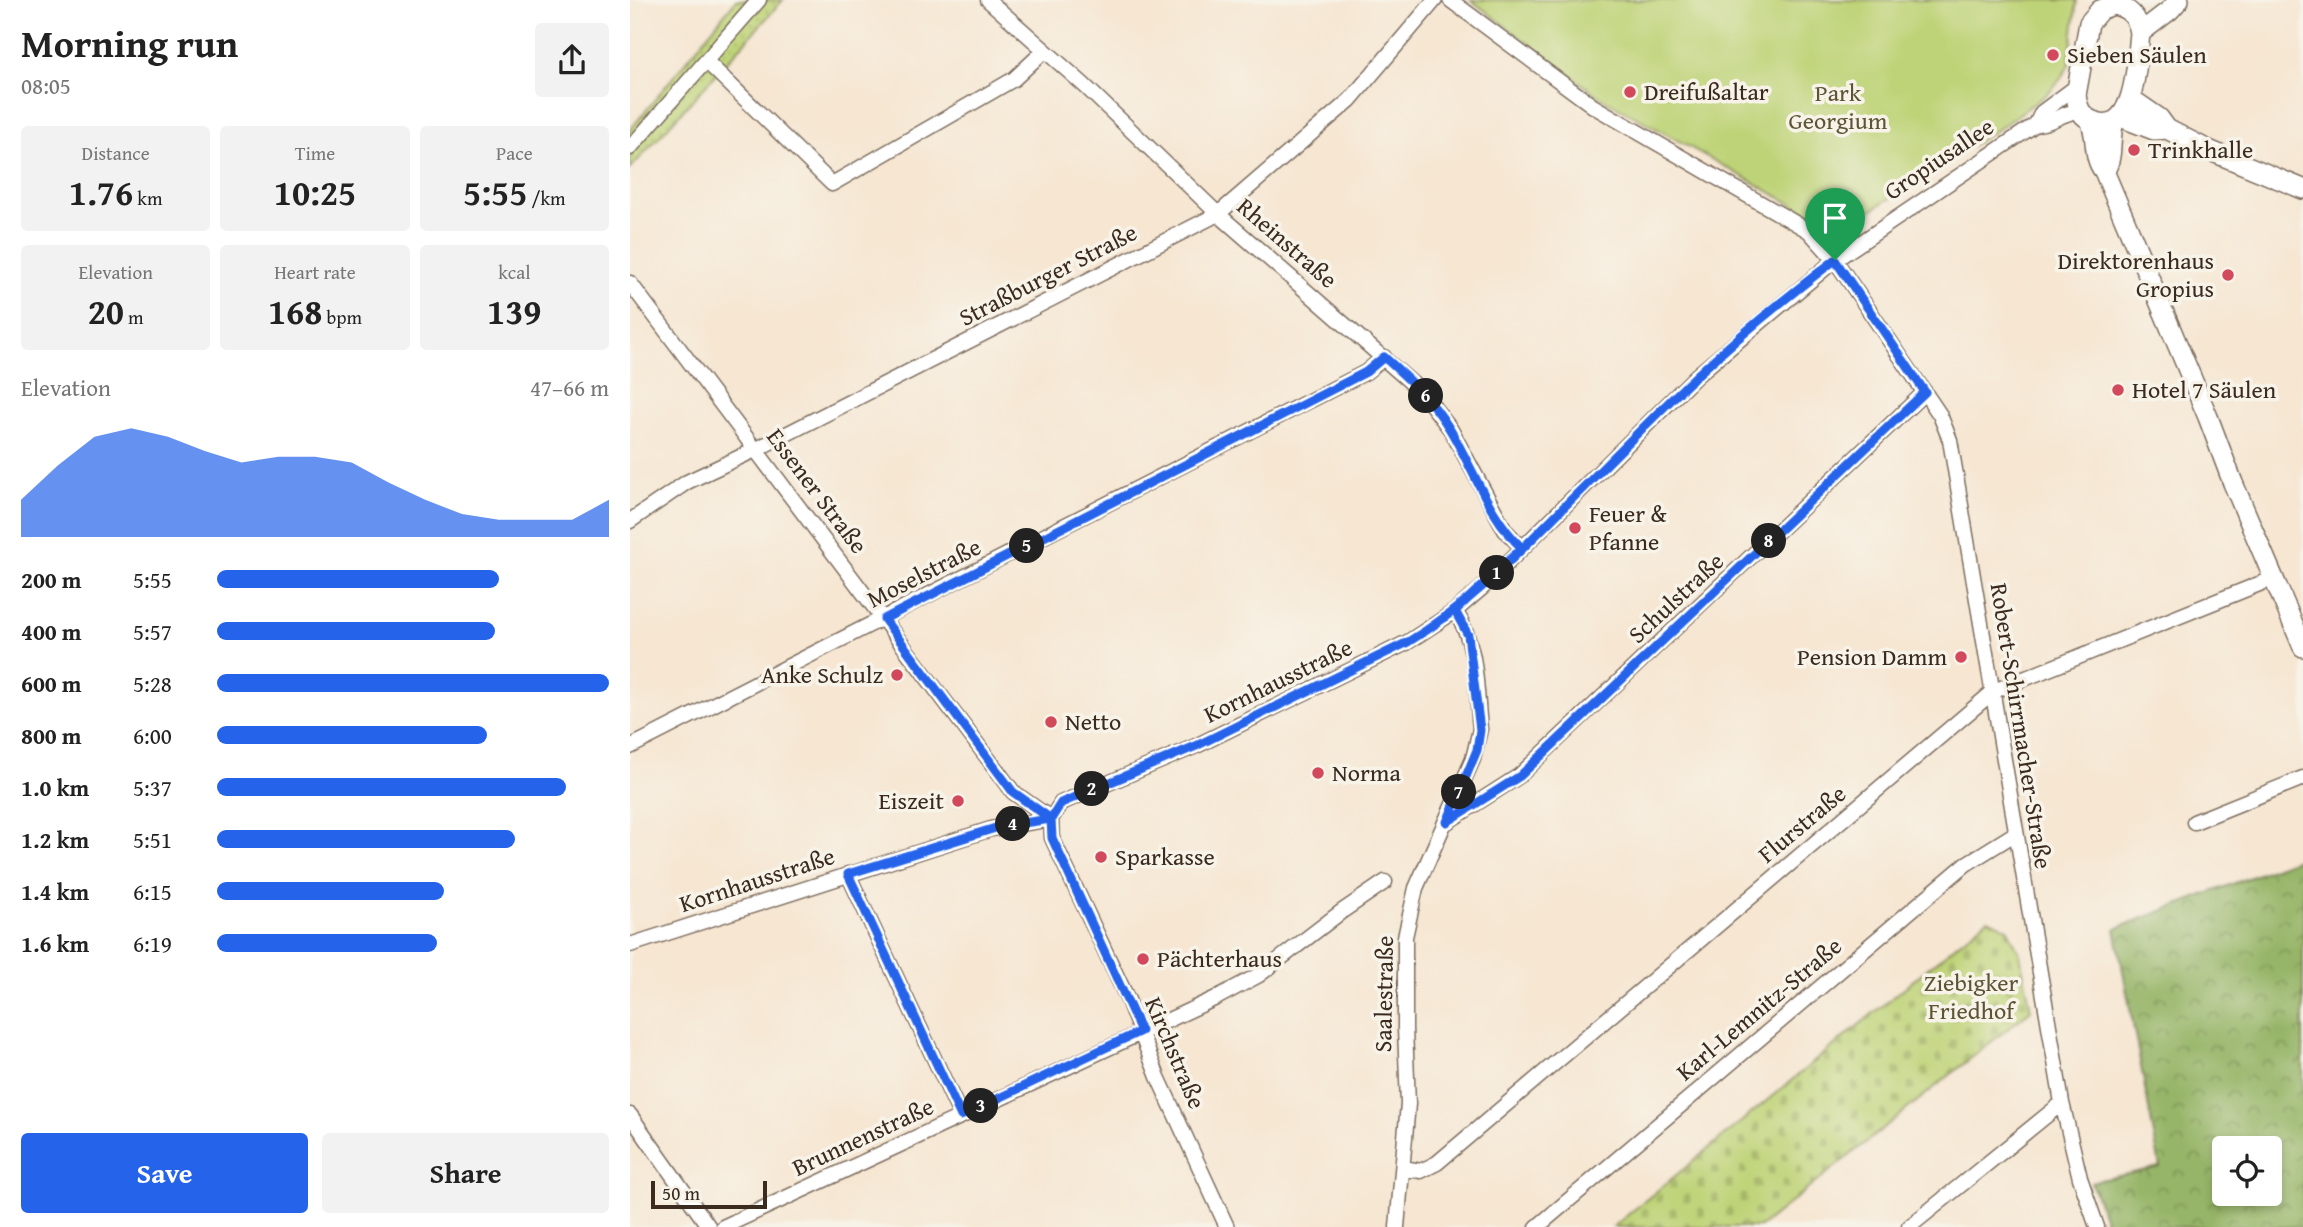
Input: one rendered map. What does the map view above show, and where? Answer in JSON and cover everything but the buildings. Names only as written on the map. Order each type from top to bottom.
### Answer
[{"type":"street","points":[[630,148],[759,0]]},
{"type":"street","name":"Rheinstraße","points":[[988,0],[1084,85],[1218,214],[1384,357],[1432,403],[1451,430],[1505,530],[1522,548]]},
{"type":"street","name":"Straßburger Straße","points":[[630,521],[687,482],[1218,214],[1350,100],[1435,0]]},
{"type":"street","name":"Robert-Schirrmacher-Straße","points":[[1450,0],[1593,106],[1718,180],[1798,223],[1816,238],[1835,260],[1940,415],[1950,440],[2062,1103],[2080,1178],[2097,1227]]},
{"type":"street","points":[[2164,0],[2147,9],[2122,6],[2094,8],[2086,32],[2077,99],[2094,129],[2098,164],[2104,171],[2303,647]]},
{"type":"street","points":[[2140,33],[2179,0]]},
{"type":"street","points":[[2086,116],[2104,124],[2117,119],[2125,112],[2130,98],[2140,33],[2137,22],[2122,6]]},
{"type":"street","points":[[706,61],[832,184],[1014,79],[1044,51]]},
{"type":"street","name":"Gropiusallee","points":[[1835,260],[2036,124],[2042,112],[2077,86]]},
{"type":"street","points":[[2130,98],[2159,118],[2167,129],[2206,149],[2303,189]]},
{"type":"street","name":"Gropiusallee","points":[[2036,124],[2047,124],[2072,111],[2086,116]]},
{"type":"street","points":[[2117,119],[2154,130],[2167,129]]},
{"type":"street","points":[[2104,171],[2108,166],[2111,131],[2117,119]]},
{"type":"street","name":"Kornhausstraße","points":[[630,945],[1002,826],[1051,819],[1061,803],[1146,769],[1242,725],[1408,642],[1455,611],[1696,376],[1835,260]]},
{"type":"street","name":"Essener Straße","points":[[630,283],[1013,792],[1051,819]]},
{"type":"street","name":"Moselstraße","points":[[630,747],[1366,372],[1384,357]]},
{"type":"street","name":"Schulstraße","points":[[1447,822],[1520,776],[1925,392]]},
{"type":"street","name":"Flurstraße","points":[[1403,1168],[1421,1171],[1437,1163],[1994,691],[2274,578]]},
{"type":"street","name":"Saalestraße","points":[[1397,1227],[1408,1104],[1405,937],[1416,888],[1477,750],[1480,730],[1468,635],[1455,611]]},
{"type":"street","points":[[2194,822],[2303,778]]},
{"type":"street","name":"Kirchstraße","points":[[1051,819],[1055,844],[1227,1227]]},
{"type":"street","name":"Karl-Lemnitz-Straße","points":[[1537,1227],[1966,864],[2016,833]]},
{"type":"street","points":[[848,874],[961,1116]]},
{"type":"street","name":"Brunnenstraße","points":[[723,1227],[1216,998],[1259,975],[1385,882]]},
{"type":"street","points":[[1909,1227],[2062,1103]]},
{"type":"street","points":[[630,1115],[709,1227]]},
{"type":"green space","points":[[736,0],[783,0],[630,169],[630,130]]},
{"type":"green space","name":"Park Georgium","points":[[1471,0],[2077,0],[2069,65],[2047,94],[1998,129],[1845,227],[1836,227],[1598,96]]},
{"type":"green space","points":[[2303,857],[2303,1227],[2108,1227],[2091,1182],[2160,1167],[2115,929]]},
{"type":"green space","name":"Ziebigker Friedhof","points":[[1988,919],[2007,928],[2020,954],[2031,1010],[1760,1227],[1613,1227]]},
{"type":"place","name":"Sieben Säulen","points":[[2053,55]]},
{"type":"place","name":"Dreifußaltar","points":[[1630,92]]},
{"type":"place","name":"Trinkhalle","points":[[2134,150]]},
{"type":"place","name":"Direktorenhaus Gropius","points":[[2228,275]]},
{"type":"place","name":"Hotel 7 Säulen","points":[[2118,390]]},
{"type":"place","name":"Feuer & Pfanne","points":[[1575,528]]},
{"type":"place","name":"Pension Damm","points":[[1961,657]]},
{"type":"place","name":"Anke Schulz","points":[[897,675]]},
{"type":"place","name":"Netto","points":[[1051,722]]},
{"type":"place","name":"Norma","points":[[1318,773]]},
{"type":"place","name":"Eiszeit","points":[[958,801]]},
{"type":"place","name":"Sparkasse","points":[[1101,857]]},
{"type":"place","name":"Pächterhaus","points":[[1143,959]]},
{"type":"route","points":[[1835,260],[1696,376],[1482,588],[1432,628],[1242,725],[1146,769],[1061,803],[1051,819],[1052,838],[1141,1031],[961,1116],[848,874],[1002,826],[1051,819],[1013,792],[884,619],[1366,372],[1384,357],[1432,403],[1451,430],[1505,530],[1522,548],[1482,588],[1455,611],[1468,635],[1480,730],[1477,750],[1447,822],[1520,776],[1925,392],[1835,260]]}]
